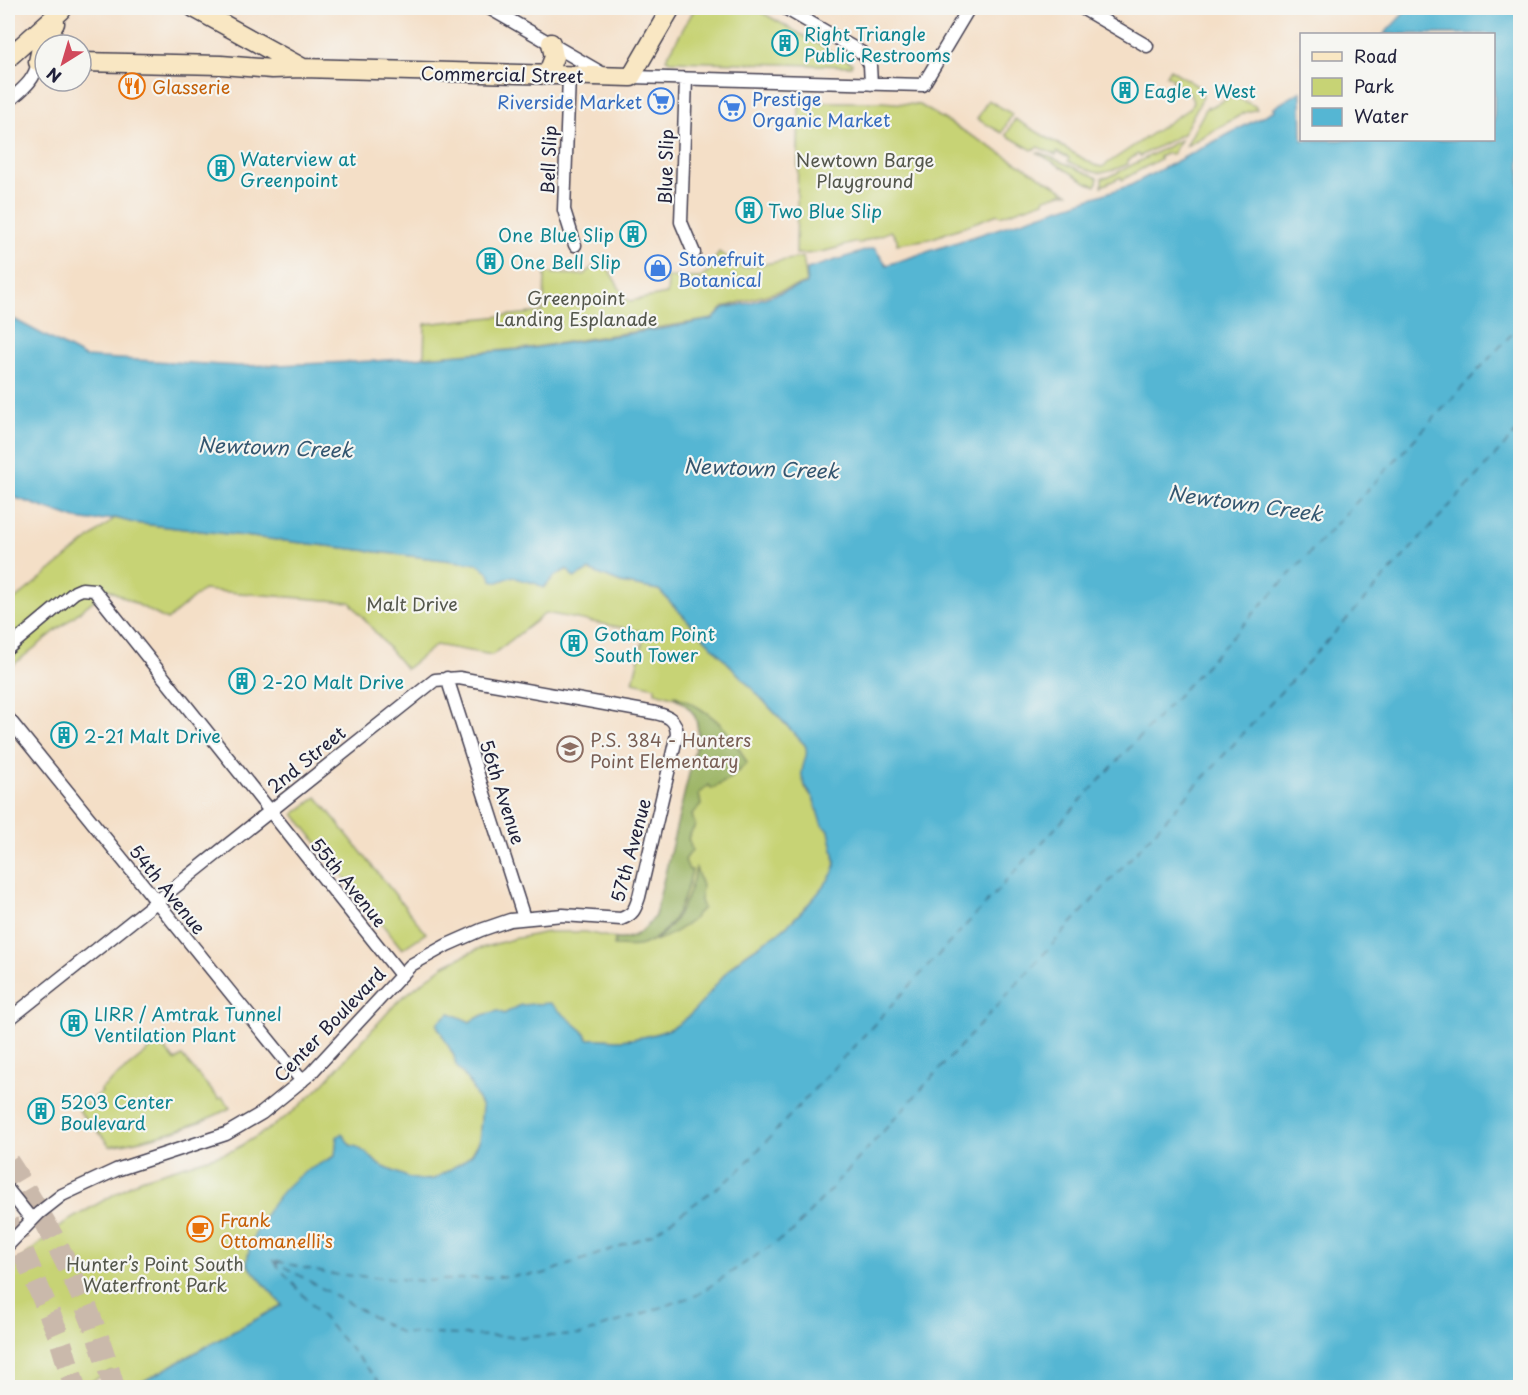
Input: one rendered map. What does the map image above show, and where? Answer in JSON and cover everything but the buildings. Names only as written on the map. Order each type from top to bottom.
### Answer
[{"type":"street","points":[[194,8],[303,68]]},
{"type":"street","points":[[489,8],[609,77]]},
{"type":"street","points":[[631,78],[671,8]]},
{"type":"street","points":[[785,8],[864,54],[870,65],[871,84]]},
{"type":"street","name":"Commercial Street","points":[[93,62],[227,65],[272,69],[923,85],[969,8]]},
{"type":"street","points":[[1082,8],[1148,45]]},
{"type":"street","points":[[25,62],[41,48],[63,9]]},
{"type":"street","points":[[25,62],[63,9]]},
{"type":"street","points":[[227,65],[233,62],[239,53],[236,32]]},
{"type":"street","points":[[547,75],[554,57],[551,43]]},
{"type":"street","points":[[8,102],[33,79],[25,62]]},
{"type":"street","name":"Bell Slip","points":[[569,76],[564,210],[575,244]]},
{"type":"street","name":"Blue Slip","points":[[686,79],[681,222],[694,253]]},
{"type":"street","points":[[8,648],[75,592],[82,589],[94,590],[270,811]]},
{"type":"street","name":"2nd Street","points":[[8,1020],[433,681],[447,678]]},
{"type":"street","name":"57th Avenue","points":[[447,678],[459,678],[672,718],[677,734],[639,897],[631,915]]},
{"type":"street","name":"56th Avenue","points":[[447,678],[524,918]]},
{"type":"street","name":"54th Avenue","points":[[8,718],[302,1081]]},
{"type":"street","name":"55th Avenue","points":[[270,811],[401,975]]},
{"type":"street","name":"Center Boulevard","points":[[8,1245],[54,1200],[94,1179],[226,1134],[262,1113],[302,1081],[411,965],[447,945],[510,920],[563,915],[621,919],[631,915]]},
{"type":"street","points":[[8,1190],[32,1220]]},
{"type":"green space","points":[[695,8],[754,8],[852,63],[851,66],[670,61],[666,59]]},
{"type":"green space","points":[[1170,69],[1199,87],[1203,97],[1183,134],[1140,156],[1138,154],[1127,161],[1128,164],[1097,173],[1068,161],[1069,158],[1057,152],[1056,155],[1038,147],[1032,150],[1006,135],[1015,119],[1094,165],[1102,167],[1190,108],[1193,102],[1190,93],[1172,82],[1173,79],[1166,75]]},
{"type":"green space","points":[[1233,96],[1257,109],[1244,113],[1186,146],[1207,107]]},
{"type":"green space","points":[[988,100],[1012,114],[1002,133],[977,119]]},
{"type":"green space","name":"Newtown Barge Playground","points":[[799,102],[882,102],[920,105],[1068,193],[1045,198],[1044,201],[1000,216],[998,214],[930,239],[897,244],[897,239],[891,231],[858,244],[857,242],[820,252],[796,254]]},
{"type":"green space","points":[[1180,140],[1170,155],[1169,153],[1159,157],[1160,159],[1122,180],[1121,177],[1102,186],[1102,178],[1109,177]]},
{"type":"green space","points":[[1038,153],[1098,178],[1096,186],[1088,183]]},
{"type":"green space","name":"Greenpoint Landing Esplanade","points":[[719,252],[742,268],[803,257],[807,283],[724,307],[713,319],[529,348],[424,357],[425,324],[541,312],[544,308],[545,273],[584,275],[601,256],[625,298],[630,301],[667,294],[668,281],[660,279],[663,277],[701,278],[716,264],[715,259]]},
{"type":"green space","name":"Hunter’s Point South Waterfront Park","points":[[115,518],[134,523],[478,564],[488,572],[492,580],[498,582],[513,576],[536,583],[543,588],[555,576],[568,569],[579,575],[589,570],[621,583],[659,590],[805,745],[807,750],[805,788],[813,798],[822,825],[829,830],[835,866],[825,885],[793,920],[736,962],[696,1009],[670,1029],[639,1038],[588,1039],[583,1031],[550,1004],[521,1005],[504,1014],[498,1011],[470,1022],[450,1013],[437,1026],[454,1056],[456,1065],[469,1082],[482,1107],[479,1142],[472,1154],[434,1179],[421,1181],[379,1165],[357,1147],[350,1145],[342,1134],[337,1137],[335,1156],[301,1174],[247,1264],[282,1305],[133,1387],[120,1387],[111,1371],[81,1387],[8,1387],[8,1270],[64,1223],[141,1179],[234,1150],[272,1127],[322,1085],[399,1000],[445,965],[478,949],[548,932],[586,932],[622,940],[646,929],[655,916],[698,737],[696,718],[687,706],[673,697],[655,692],[655,687],[633,682],[645,632],[546,613],[492,655],[436,645],[406,669],[350,602],[203,590],[167,620],[108,589],[8,669],[8,605]]},
{"type":"green space","points":[[673,695],[698,707],[717,721],[733,739],[747,763],[731,778],[712,789],[709,785],[699,794],[701,805],[692,815],[695,826],[688,838],[692,850],[685,860],[689,870],[692,870],[682,903],[670,924],[653,940],[642,945],[614,946],[615,939],[638,934],[655,916],[698,737],[697,721],[688,707]]},
{"type":"green space","points":[[317,797],[426,933],[402,949],[294,814]]},
{"type":"green space","points":[[696,868],[702,886],[700,901],[703,908],[682,928],[655,941],[677,917],[690,889]]},
{"type":"green space","points":[[159,1042],[175,1061],[182,1056],[219,1099],[222,1097],[230,1108],[172,1132],[110,1146],[78,1110]]},
{"type":"water","name":"Newtown Creek","points":[[1409,8],[1520,8],[1520,1387],[133,1387],[282,1305],[247,1264],[253,1240],[266,1214],[283,1191],[302,1174],[335,1156],[337,1137],[342,1133],[350,1145],[357,1147],[379,1165],[409,1178],[421,1180],[434,1179],[472,1154],[479,1142],[482,1107],[469,1082],[456,1065],[454,1056],[437,1025],[439,1021],[450,1013],[470,1022],[498,1011],[504,1014],[521,1005],[550,1003],[583,1031],[588,1039],[633,1039],[670,1029],[696,1009],[736,962],[779,932],[801,912],[830,877],[835,866],[834,856],[829,830],[822,825],[813,798],[803,780],[805,745],[659,590],[621,583],[589,570],[574,578],[567,569],[555,576],[543,588],[536,583],[513,576],[498,582],[492,580],[488,572],[478,564],[134,523],[115,518],[91,521],[76,519],[16,498],[8,492],[8,316],[85,357],[240,366],[375,361],[526,349],[713,319],[724,308],[749,303],[807,284],[807,269],[874,248],[887,265],[1131,185],[1275,110],[1273,108],[1300,92],[1300,141],[1495,141],[1495,33],[1385,33]]},
{"type":"ferry route","points":[[276,1261],[329,1274],[426,1281],[543,1274],[651,1235],[736,1174],[1520,325]]},
{"type":"ferry route","points":[[272,1260],[401,1333],[520,1337],[580,1335],[697,1295],[793,1231],[1520,428]]},
{"type":"ferry route","points":[[274,1262],[385,1388]]},
{"type":"tunnel","points":[[8,1162],[45,1223],[80,1292],[99,1339],[114,1388]]},
{"type":"tunnel","points":[[8,1223],[17,1238],[59,1336],[75,1388]]},
{"type":"place","name":"Right Triangle Public Restrooms","points":[[785,43]]},
{"type":"place","name":"Glasserie","points":[[132,86]]},
{"type":"place","name":"Eagle + West","points":[[1125,90]]},
{"type":"place","name":"Riverside Market","points":[[661,101]]},
{"type":"place","name":"Prestige Organic Market","points":[[732,108]]},
{"type":"place","name":"Waterview at Greenpoint","points":[[221,168]]},
{"type":"place","name":"Two Blue Slip","points":[[749,210]]},
{"type":"place","name":"One Blue Slip","points":[[633,234]]},
{"type":"place","name":"One Bell Slip","points":[[490,261]]},
{"type":"place","name":"Stonefruit Botanical","points":[[658,268]]},
{"type":"place","name":"Gotham Point South Tower","points":[[574,643]]},
{"type":"place","name":"2-20 Malt Drive","points":[[242,681]]},
{"type":"place","name":"2-21 Malt Drive","points":[[64,735]]},
{"type":"place","name":"P.S. 384 - Hunters Point Elementary","points":[[570,749]]},
{"type":"place","name":"LIRR / Amtrak Tunnel Ventilation Plant","points":[[74,1023]]},
{"type":"place","name":"5203 Center Boulevard","points":[[41,1111]]},
{"type":"place","name":"Frank Ottomanelli's","points":[[200,1229]]},
{"type":"park label","name":"Malt Drive","points":[[412,603]]}]
